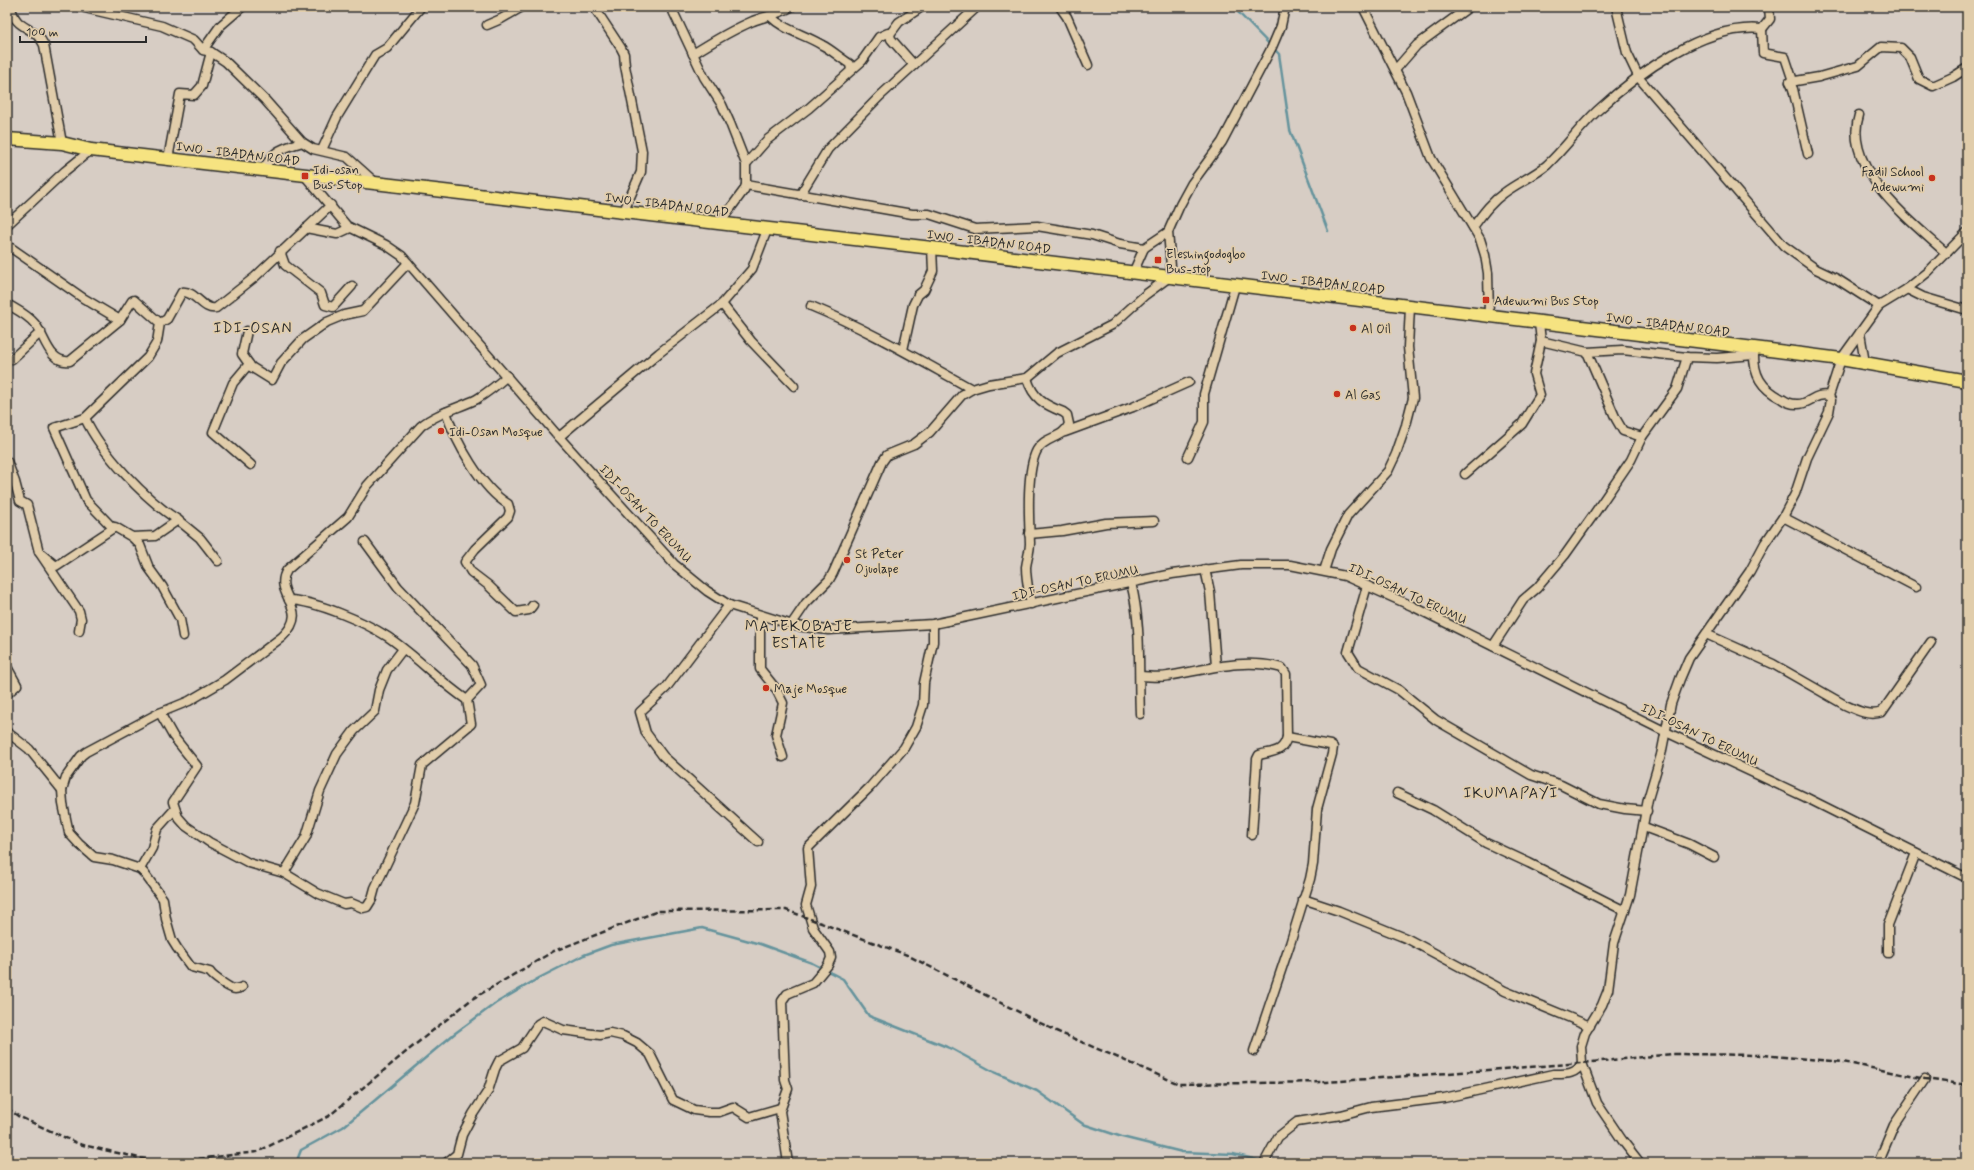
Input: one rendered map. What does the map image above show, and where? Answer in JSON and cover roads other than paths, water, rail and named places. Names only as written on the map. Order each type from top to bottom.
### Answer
[{"type":"main road","name":"IWO - IBADAN ROAD","points":[[7,139],[62,143],[91,150],[305,176],[932,248],[1235,286],[1410,306],[1754,352],[1841,359],[1967,382]]},
{"type":"street","points":[[11,7],[12,17],[15,21],[37,34],[44,45],[62,143]]},
{"type":"street","points":[[80,7],[162,26],[194,40],[207,51],[226,62],[265,100],[302,142],[313,149],[347,157],[377,184]]},
{"type":"street","points":[[168,159],[180,94],[194,95],[202,86],[207,51],[220,26],[242,7]]},
{"type":"street","points":[[487,25],[522,7]]},
{"type":"street","points":[[594,7],[624,54],[625,66],[642,151],[641,172],[623,213]]},
{"type":"street","points":[[671,7],[692,54],[704,77],[722,105],[746,164],[746,185],[744,190],[719,224]]},
{"type":"street","points":[[692,54],[719,38],[753,21],[791,7]]},
{"type":"street","points":[[746,164],[767,140],[809,108],[869,53],[879,37],[888,33],[890,34],[899,22],[922,7]]},
{"type":"street","points":[[800,195],[828,149],[880,96],[977,7]]},
{"type":"street","points":[[1060,7],[1067,17],[1088,65]]},
{"type":"street","points":[[792,625],[806,603],[833,573],[882,462],[890,453],[920,440],[930,432],[962,395],[972,389],[989,384],[1027,378],[1057,353],[1112,324],[1145,295],[1170,278],[1168,232],[1192,183],[1222,142],[1278,33],[1285,7]]},
{"type":"street","points":[[1363,7],[1396,69],[1431,158],[1480,239],[1485,255],[1488,273],[1489,316]]},
{"type":"street","points":[[1396,69],[1417,45],[1469,7]]},
{"type":"street","points":[[1616,7],[1627,53],[1639,78],[1784,246],[1816,269],[1837,279],[1879,306]]},
{"type":"street","points":[[1769,7],[1770,19],[1762,29],[1763,54],[1786,57],[1793,81],[1790,82]]},
{"type":"street","points":[[322,150],[337,117],[375,55],[387,48],[420,8]]},
{"type":"street","points":[[770,16],[790,31],[821,44],[834,52],[850,64],[851,70]]},
{"type":"street","points":[[1473,227],[1492,203],[1546,165],[1597,110],[1652,67],[1691,44],[1741,28],[1762,29]]},
{"type":"street","points":[[890,34],[891,39],[914,65]]},
{"type":"street","points":[[1790,82],[1819,77],[1858,66],[1881,47],[1901,48],[1910,57],[1919,79],[1933,86],[1967,68]]},
{"type":"street","points":[[1790,82],[1793,89],[1808,154]]},
{"type":"street","points":[[1859,115],[1855,127],[1859,148],[1872,178],[1895,206],[1946,253]]},
{"type":"street","points":[[263,170],[272,154],[302,142]]},
{"type":"street","points":[[7,225],[64,170],[91,150]]},
{"type":"street","name":"IDI-OSAN TO ERUMU","points":[[305,176],[350,228],[386,244],[408,263],[559,437],[674,564],[706,591],[729,605],[792,625],[828,630],[933,624],[1172,574],[1205,569],[1241,565],[1290,565],[1324,571],[1345,576],[1493,646],[1666,732],[1806,797],[1967,878]]},
{"type":"street","points":[[746,185],[912,214],[929,214],[975,229],[1037,226],[1092,235],[1120,244],[1144,248]]},
{"type":"street","points":[[160,323],[167,319],[182,292],[186,291],[210,309],[216,308],[255,277],[280,251],[331,205]]},
{"type":"street","points":[[306,228],[337,234],[350,228]]},
{"type":"street","points":[[559,437],[659,353],[722,304],[752,269],[767,230]]},
{"type":"street","points":[[1133,273],[1144,248],[1168,232]]},
{"type":"street","points":[[1640,1163],[1622,1140],[1597,1103],[1582,1063],[1581,1046],[1585,1033],[1608,990],[1614,943],[1625,911],[1644,827],[1648,799],[1666,732],[1671,704],[1689,658],[1750,571],[1765,543],[1783,517],[1795,494],[1807,458],[1829,412],[1831,400],[1829,396],[1841,359],[1879,306],[1907,289],[1928,272],[1967,232]]},
{"type":"street","points":[[7,245],[83,298],[120,320]]},
{"type":"street","points":[[903,350],[913,304],[918,295],[924,290],[933,271],[932,248]]},
{"type":"street","points":[[280,251],[285,265],[322,293],[325,305],[333,307],[352,286]]},
{"type":"street","points":[[247,331],[242,354],[251,367],[272,380],[281,363],[303,339],[327,322],[344,315],[363,311],[408,263]]},
{"type":"street","points":[[1188,458],[1204,422],[1204,394],[1235,286]]},
{"type":"street","points":[[1907,289],[1923,296],[1967,310]]},
{"type":"street","points":[[7,304],[35,323],[51,352],[65,362],[70,361],[120,320],[134,300],[160,323]]},
{"type":"street","points":[[722,304],[751,341],[794,386]]},
{"type":"street","points":[[811,306],[842,319],[903,350],[972,389]]},
{"type":"street","points":[[1324,571],[1331,549],[1348,515],[1388,471],[1396,454],[1406,425],[1413,398],[1408,347],[1410,306]]},
{"type":"street","points":[[160,323],[157,342],[148,357],[85,418],[54,428],[86,500],[114,528],[117,527],[132,537],[140,545],[149,568],[162,586],[180,619],[183,636]]},
{"type":"street","points":[[1465,474],[1522,424],[1540,395],[1534,374],[1541,341],[1539,323]]},
{"type":"street","points":[[7,361],[12,359],[41,332]]},
{"type":"street","points":[[1860,333],[1865,363]]},
{"type":"street","points":[[1541,341],[1587,352],[1622,350],[1687,357],[1717,358],[1754,352],[1757,372],[1762,386],[1772,394],[1788,403],[1797,405],[1804,403],[1818,395],[1829,396]]},
{"type":"street","points":[[1587,352],[1616,419],[1623,431],[1642,437]]},
{"type":"street","points":[[1493,646],[1523,600],[1537,588],[1566,555],[1631,460],[1642,437],[1677,389],[1687,357]]},
{"type":"street","points":[[249,364],[234,382],[214,432],[251,465]]},
{"type":"street","points":[[62,790],[66,777],[81,756],[86,752],[160,713],[189,701],[225,680],[290,630],[294,615],[282,583],[283,576],[287,570],[348,517],[367,486],[421,426],[429,420],[487,392],[507,376]]},
{"type":"street","points":[[1027,378],[1030,388],[1038,400],[1067,415],[1069,424],[1065,432]]},
{"type":"street","points":[[1031,604],[1026,567],[1030,545],[1029,501],[1033,462],[1036,451],[1045,442],[1065,432],[1133,407],[1189,382]]},
{"type":"street","points":[[446,412],[456,440],[480,478],[496,498],[508,504],[510,511],[508,517],[475,549],[465,562],[471,572],[516,612],[529,610],[533,605]]},
{"type":"street","points":[[85,418],[90,430],[116,463],[153,502],[200,538],[218,560]]},
{"type":"street","points":[[7,461],[20,501],[27,506],[39,552],[79,611],[82,619],[79,631]]},
{"type":"street","points":[[1783,517],[1916,587]]},
{"type":"street","points":[[132,537],[155,536],[178,520]]},
{"type":"street","points":[[1029,534],[1062,531],[1106,523],[1154,521]]},
{"type":"street","points":[[39,552],[56,566],[114,528]]},
{"type":"street","points":[[365,542],[398,586],[472,665],[481,685],[467,700]]},
{"type":"street","points":[[1205,569],[1210,592],[1216,666]]},
{"type":"street","points":[[1131,583],[1136,600],[1140,676],[1140,714]]},
{"type":"street","points":[[1367,586],[1348,652],[1358,668],[1399,690],[1436,720],[1531,775],[1561,785],[1599,804],[1647,811]]},
{"type":"street","points":[[160,713],[173,736],[197,766],[173,802],[178,817],[186,826],[209,842],[249,863],[284,873],[317,893],[344,904],[351,903],[367,908],[415,803],[422,765],[471,724],[467,700],[451,689],[388,637],[329,609],[302,600],[289,600]]},
{"type":"street","points":[[729,605],[666,688],[640,712],[646,733],[663,756],[758,842]]},
{"type":"street","points":[[760,616],[760,668],[776,689],[783,703],[776,735],[782,757]]},
{"type":"street","points":[[788,1163],[780,1108],[788,1090],[785,1080],[782,1001],[787,994],[813,982],[824,970],[831,958],[830,952],[813,928],[806,905],[811,887],[808,848],[870,787],[904,748],[916,727],[923,705],[924,683],[933,642],[933,624]]},
{"type":"street","points":[[1706,634],[1773,664],[1855,710],[1876,715],[1882,712],[1931,642]]},
{"type":"street","points":[[284,873],[306,837],[320,792],[337,754],[354,731],[375,711],[379,690],[387,670],[403,649]]},
{"type":"street","points":[[1140,676],[1166,676],[1216,666],[1263,665],[1282,668],[1286,674],[1287,737],[1285,745],[1280,750],[1259,755],[1257,759],[1252,835]]},
{"type":"street","points":[[7,667],[17,685],[7,694]]},
{"type":"street","points":[[7,732],[28,749],[56,780],[62,790],[68,828],[79,844],[94,857],[113,860],[140,869],[163,899],[166,919],[172,940],[186,962],[191,967],[210,972],[212,976],[227,987],[236,990],[242,987]]},
{"type":"street","points":[[1254,1051],[1290,944],[1313,864],[1318,809],[1332,747],[1320,742],[1304,741],[1287,737]]},
{"type":"street","points":[[56,780],[66,777]]},
{"type":"street","points":[[1398,792],[1433,810],[1486,843],[1625,911]]},
{"type":"street","points":[[140,869],[152,848],[157,829],[175,810]]},
{"type":"street","points":[[1644,827],[1689,844],[1714,857]]},
{"type":"street","points":[[1888,953],[1888,925],[1916,853]]},
{"type":"street","points":[[1303,899],[1339,911],[1408,939],[1505,991],[1590,1026]]},
{"type":"street","points":[[446,1163],[457,1154],[462,1135],[473,1114],[488,1092],[499,1061],[522,1048],[543,1021],[563,1030],[600,1035],[610,1033],[623,1036],[637,1043],[650,1054],[673,1100],[694,1110],[719,1112],[733,1107],[749,1117],[780,1108]]},
{"type":"street","points":[[1264,1163],[1278,1138],[1297,1122],[1341,1115],[1371,1108],[1444,1098],[1553,1074],[1569,1074],[1580,1068],[1582,1063]]},
{"type":"street","points":[[1878,1163],[1894,1124],[1924,1079]]},
{"type":"waterway","points":[[1233,7],[1279,54],[1290,130],[1328,231]]},
{"type":"waterway","points":[[296,1163],[301,1150],[343,1127],[454,1034],[496,1003],[539,978],[584,955],[611,945],[702,928],[760,944],[812,963],[843,979],[869,1016],[952,1049],[994,1072],[1037,1091],[1083,1124],[1122,1137],[1182,1152],[1233,1154],[1270,1163]]},
{"type":"railway","points":[[163,1163],[257,1152],[329,1116],[472,999],[554,951],[658,911],[786,910],[907,955],[1056,1031],[1179,1084],[1327,1082],[1582,1063],[1673,1054],[1762,1055],[1843,1062],[1925,1079],[1967,1085]]},
{"type":"railway","points":[[7,1108],[18,1116],[79,1144],[161,1163]]},
{"type":"place","name":"Idi-osan Bus Stop","points":[[305,176]]},
{"type":"place","name":"Fadil School Adewumi","points":[[1932,178]]},
{"type":"place","name":"Eleshingodogbo Bus-stop","points":[[1158,260]]},
{"type":"place","name":"Adewumi Bus Stop","points":[[1486,300]]},
{"type":"place","name":"Al Oil","points":[[1353,328]]},
{"type":"place","name":"Al Gas","points":[[1337,394]]},
{"type":"place","name":"Idi-Osan Mosque","points":[[441,431]]},
{"type":"place","name":"St Peter Ojuolape","points":[[847,560]]},
{"type":"place","name":"Maje Mosque","points":[[766,688]]},
{"type":"district","name":"IDI-OSAN","points":[[253,328]]},
{"type":"district","name":"MAJEKOBAJE ESTATE","points":[[799,634]]},
{"type":"district","name":"IKUMAPAYI","points":[[1511,793]]}]
